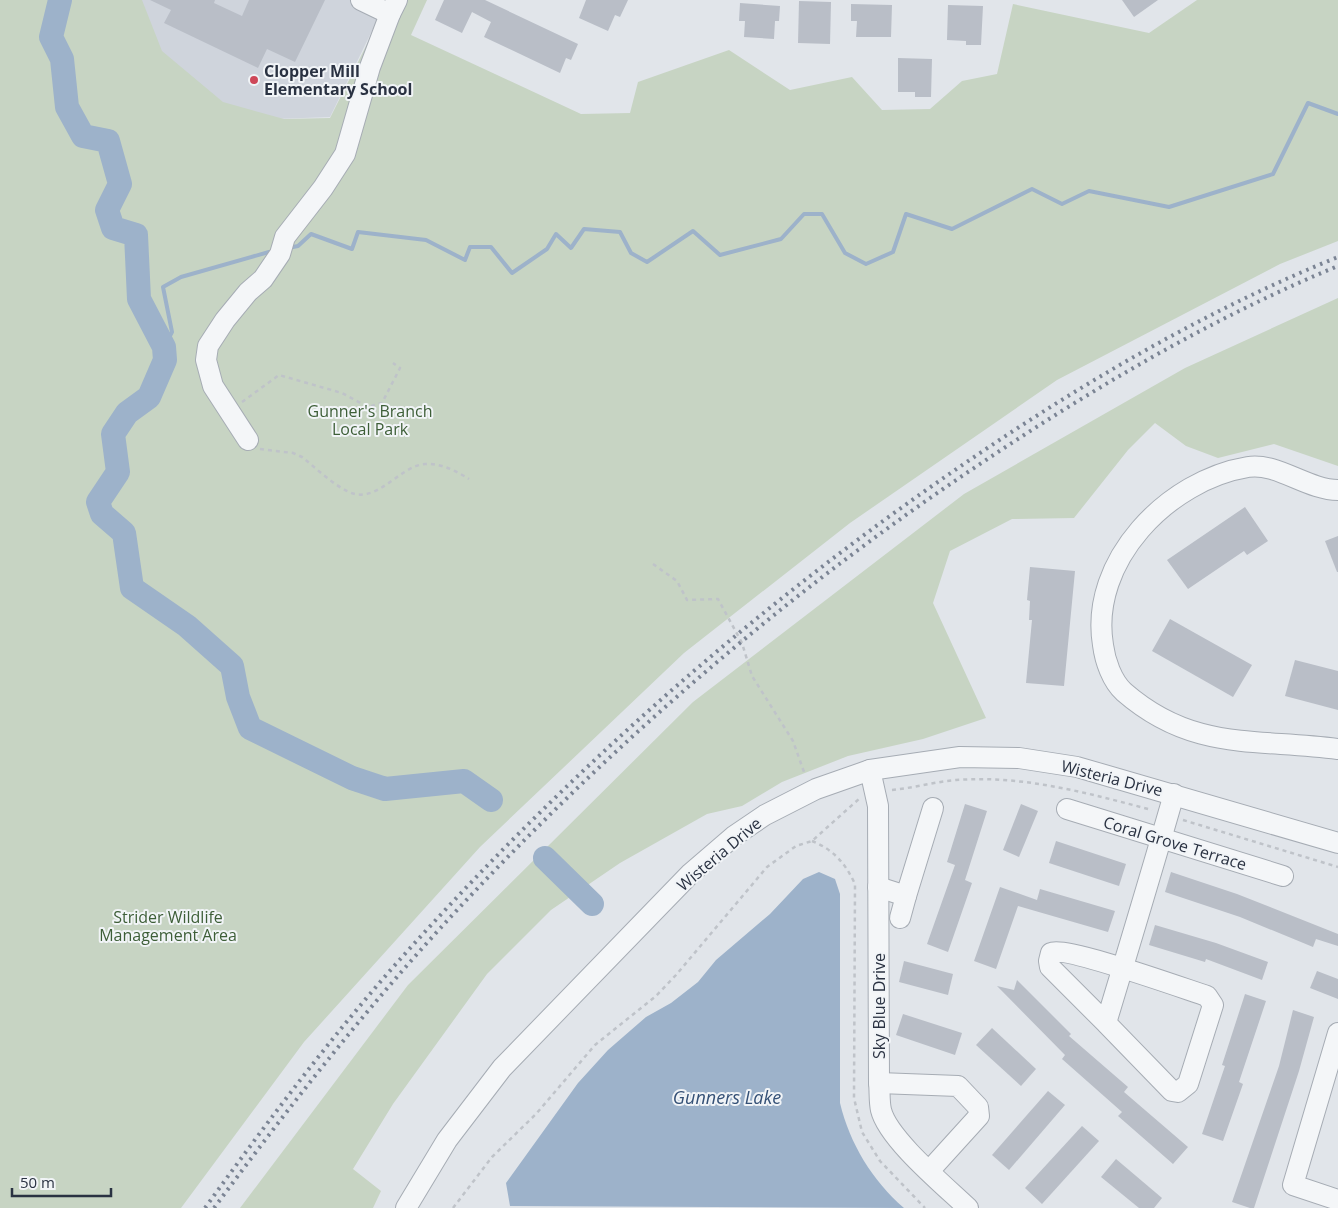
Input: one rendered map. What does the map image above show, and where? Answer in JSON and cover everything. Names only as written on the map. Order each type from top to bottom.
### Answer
[{"type":"street","points":[[248,440],[213,386],[206,360],[208,346],[225,320],[248,292],[263,279],[280,254],[285,237],[323,188],[345,154],[372,60],[393,7],[361,0]]},
{"type":"street","points":[[1338,490],[1316,486],[1271,469],[1251,466],[1232,469],[1185,491],[1152,516],[1120,557],[1105,590],[1100,611],[1100,629],[1108,666],[1123,691],[1170,723],[1205,736],[1231,741],[1296,744],[1338,749]]},
{"type":"street","name":"Wisteria Drive","points":[[406,1208],[447,1140],[502,1068],[691,873],[734,836],[765,815],[816,789],[870,770],[960,757],[1019,758],[1077,767],[1338,843]]},
{"type":"street","name":"Sky Blue Drive","points":[[870,770],[878,806],[879,1083],[881,1110],[891,1131],[905,1148],[968,1208]]},
{"type":"street","points":[[1106,1023],[1174,794]]},
{"type":"street","points":[[900,918],[933,808]]},
{"type":"street","name":"Coral Grove Terrace","points":[[1067,810],[1283,876]]},
{"type":"street","points":[[878,887],[906,896]]},
{"type":"street","points":[[1056,951],[1122,969],[1207,996],[1213,1005],[1188,1084],[1178,1092],[1172,1091],[1106,1023],[1050,967],[1051,953],[1056,951]]},
{"type":"street","points":[[1338,1033],[1293,1185],[1338,1200]]},
{"type":"street","points":[[879,1083],[958,1086],[978,1107],[979,1116],[930,1170]]},
{"type":"path","points":[[229,412],[279,375],[342,393],[368,407],[382,403],[400,368],[393,363]]},
{"type":"path","points":[[248,440],[262,450],[302,457],[350,493],[371,493],[413,467],[426,464],[455,470],[469,478]]},
{"type":"path","points":[[654,564],[677,581],[687,600],[718,599],[742,643],[752,676],[792,741],[804,772]]},
{"type":"path","points":[[452,1208],[481,1171],[536,1114],[595,1045],[656,996],[676,975],[767,867],[796,846],[812,841],[856,799],[875,793],[956,780],[1024,781],[1058,786],[1168,815],[1338,868]]},
{"type":"shaded area","name":"Clopper Mill Elementary School","points":[[105,0],[387,0],[330,117],[196,122]]},
{"type":"green space","name":"Gunner's Branch Local Park","points":[[0,0],[142,0],[162,51],[223,102],[284,119],[330,118],[389,0],[427,0],[411,35],[581,114],[630,113],[638,82],[729,50],[790,90],[852,77],[882,110],[930,109],[962,81],[997,74],[1013,4],[1149,33],[1197,0],[1338,0],[1338,241],[1280,264],[1057,380],[850,523],[684,653],[480,847],[304,1042],[181,1208],[0,1208]]},
{"type":"green space","points":[[1338,298],[1338,466],[1274,444],[1218,458],[1186,446],[1155,423],[1128,450],[1074,518],[1012,519],[950,551],[933,603],[986,718],[923,739],[848,756],[782,782],[742,806],[707,814],[620,863],[551,910],[487,974],[393,1104],[353,1169],[381,1191],[373,1208],[240,1208],[408,985],[693,702],[964,494],[1185,368]]},
{"type":"water","name":"Gunners Lake","points":[[819,872],[835,879],[840,894],[840,1103],[856,1147],[882,1186],[904,1208],[510,1206],[506,1183],[578,1083],[608,1050],[646,1017],[671,1003],[698,982],[716,960],[770,914],[803,879]]},
{"type":"building","name":"Clopper Mill Elementary School","points":[[150,0],[215,0],[214,3],[242,16],[249,0],[325,0],[295,62],[267,49],[258,68],[164,23],[171,10]]},
{"type":"building","points":[[444,0],[485,0],[578,44],[571,60],[566,58],[560,73],[484,37],[491,22],[472,12],[462,33],[435,20]]},
{"type":"building","points":[[586,0],[628,0],[620,17],[615,15],[608,31],[579,18]]},
{"type":"building","points":[[1122,0],[1158,0],[1134,17]]},
{"type":"building","points":[[799,1],[831,2],[830,44],[798,43]]},
{"type":"building","points":[[740,3],[780,6],[779,21],[775,21],[774,39],[744,37],[745,21],[739,21]]},
{"type":"building","points":[[851,4],[892,5],[891,37],[856,37],[857,21],[851,21]]},
{"type":"building","points":[[948,5],[983,6],[981,45],[966,45],[966,41],[947,40]]},
{"type":"building","points":[[898,58],[932,59],[931,97],[915,97],[915,92],[898,92]]},
{"type":"building","points":[[1245,507],[1268,541],[1247,555],[1244,551],[1188,589],[1167,560]]},
{"type":"building","points":[[1338,536],[1338,572],[1337,572],[1325,541]]},
{"type":"building","points":[[1030,567],[1075,571],[1064,686],[1026,683],[1032,620],[1029,620],[1030,601],[1027,600]]},
{"type":"building","points":[[1170,619],[1252,665],[1233,697],[1152,651]]},
{"type":"building","points":[[1295,660],[1338,671],[1338,710],[1285,696]]},
{"type":"building","points":[[965,804],[987,811],[965,880],[972,883],[948,952],[927,944],[955,865],[947,862]]},
{"type":"building","points":[[1021,804],[1038,811],[1019,857],[1003,850]]},
{"type":"building","points":[[1056,841],[1126,864],[1119,886],[1049,863]]},
{"type":"building","points":[[1171,872],[1237,894],[1338,934],[1338,946],[1316,939],[1313,947],[1240,917],[1165,892]]},
{"type":"building","points":[[1000,887],[1037,900],[1040,889],[1115,911],[1108,932],[1018,906],[996,969],[974,961]]},
{"type":"building","points":[[1155,925],[1216,943],[1268,962],[1262,980],[1206,959],[1205,962],[1149,945]]},
{"type":"building","points":[[904,961],[953,974],[948,995],[899,982]]},
{"type":"building","points":[[1317,971],[1338,979],[1338,999],[1310,988]]},
{"type":"building","points":[[1017,980],[1071,1034],[1069,1036],[1128,1087],[1124,1092],[1188,1147],[1173,1164],[1118,1116],[1122,1112],[1062,1059],[1065,1055],[997,986],[1014,990]]},
{"type":"building","points":[[1245,994],[1266,1001],[1239,1082],[1243,1084],[1223,1141],[1202,1134],[1225,1066],[1222,1065]]},
{"type":"building","points":[[1293,1010],[1314,1017],[1299,1071],[1254,1208],[1250,1208],[1232,1202],[1279,1066]]},
{"type":"building","points":[[903,1014],[962,1033],[955,1055],[896,1035]]},
{"type":"building","points":[[992,1028],[1036,1069],[1021,1086],[976,1045]]},
{"type":"building","points":[[1048,1091],[1065,1105],[1009,1170],[992,1155]]},
{"type":"building","points":[[1082,1126],[1099,1141],[1042,1204],[1025,1188]]},
{"type":"building","points":[[1116,1159],[1162,1198],[1154,1208],[1139,1208],[1101,1177]]},
{"type":"waterway","points":[[60,0],[51,37],[62,59],[67,107],[83,136],[108,141],[120,184],[107,210],[113,228],[136,235],[139,299],[164,347],[165,360],[149,397],[127,413],[113,434],[118,472],[98,502],[102,514],[124,533],[132,588],[187,626],[232,666],[238,697],[250,728],[352,778],[385,789],[464,781],[491,800]]},
{"type":"waterway","points":[[293,247],[298,246],[311,234],[352,249],[358,232],[426,240],[465,260],[470,247],[491,247],[512,273],[547,249],[556,234],[571,248],[584,229],[620,232],[631,253],[647,262],[693,231],[720,255],[781,239],[804,214],[822,214],[845,253],[866,264],[893,252],[906,214],[952,229],[1032,189],[1062,204],[1089,191],[1169,207],[1273,174],[1308,103],[1338,114]]},
{"type":"waterway","points":[[164,347],[172,332],[163,287],[181,277],[269,252]]},
{"type":"waterway","points":[[545,858],[592,904]]},
{"type":"railway","points":[[205,1208],[345,1024],[456,898],[583,771],[718,651],[787,594],[859,539],[932,486],[1029,421],[1078,390],[1180,331],[1284,280],[1338,257]]},
{"type":"railway","points":[[214,1208],[332,1054],[394,980],[459,908],[581,785],[709,669],[776,613],[915,509],[986,460],[1070,406],[1201,330],[1246,307],[1338,266]]},
{"type":"place","name":"Clopper Mill Elementary School","points":[[254,80]]},
{"type":"park label","name":"Strider Wildlife Management Area","points":[[168,926]]}]
